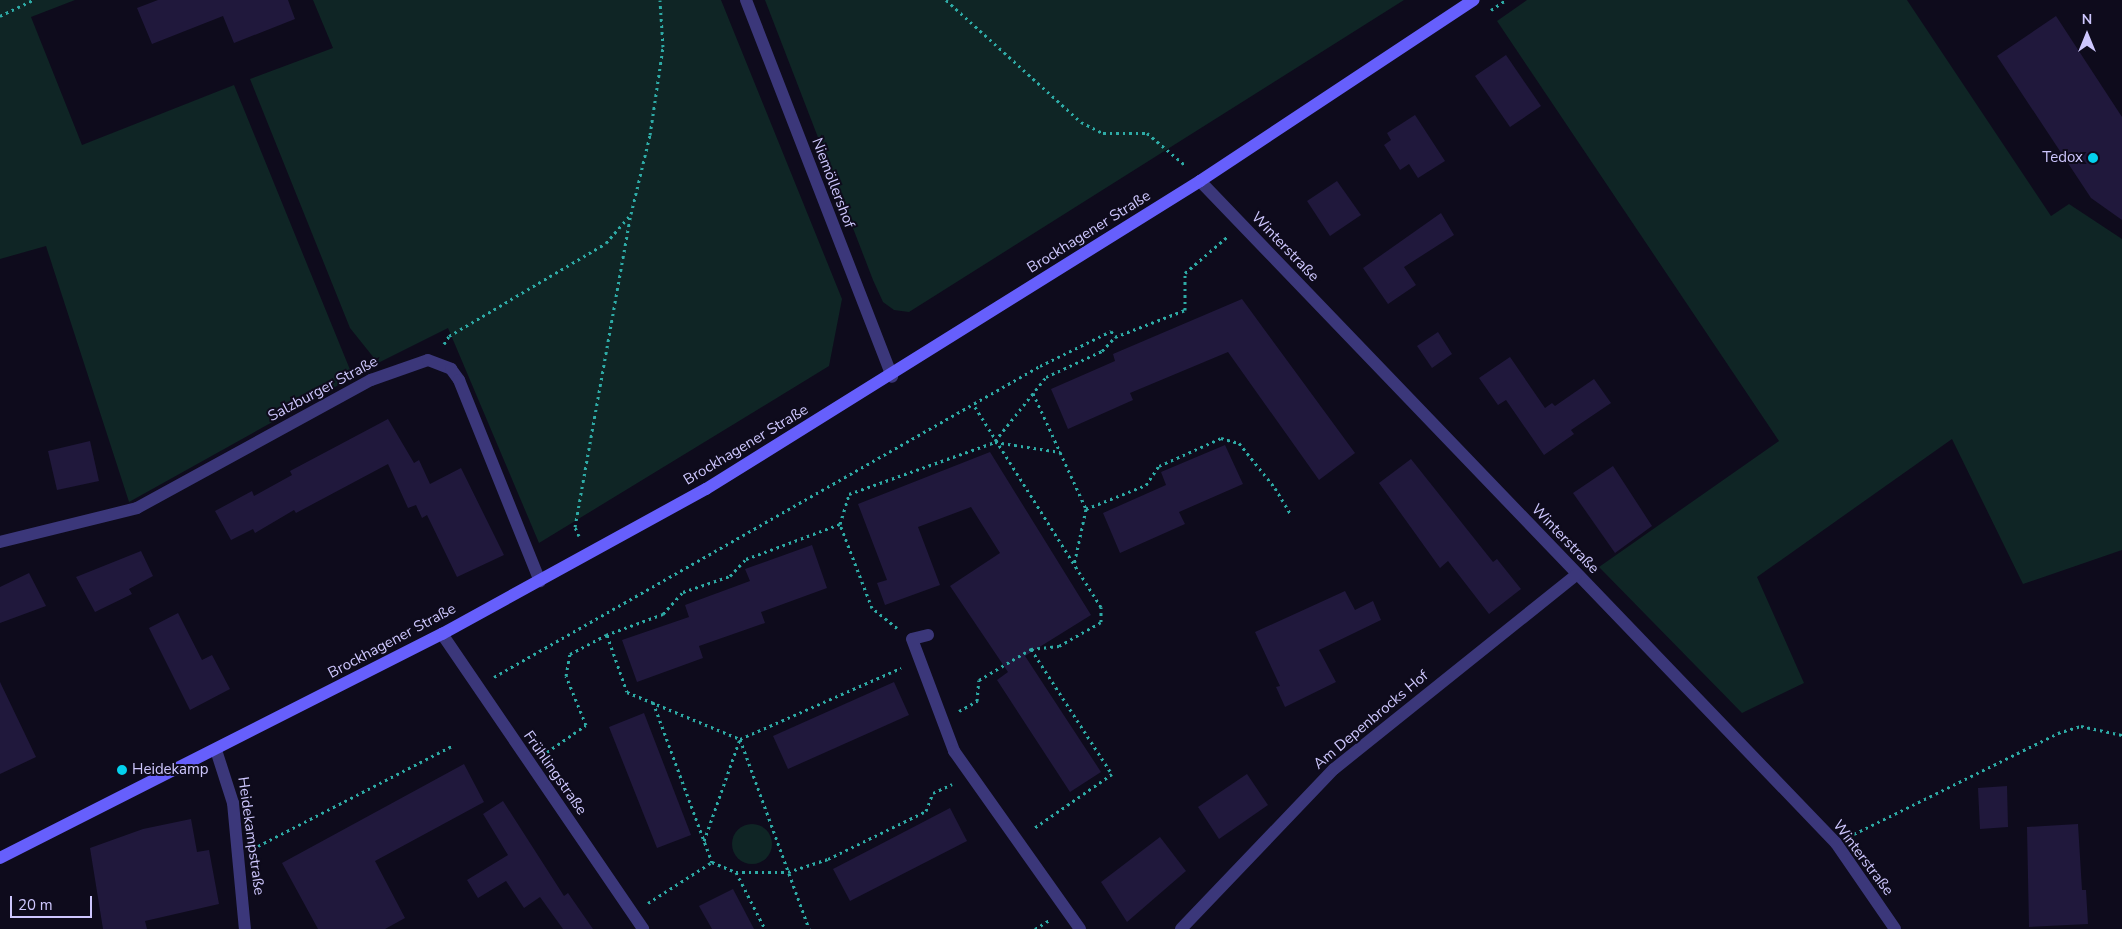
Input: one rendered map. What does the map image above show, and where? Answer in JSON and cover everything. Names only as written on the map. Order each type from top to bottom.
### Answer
[{"type":"main road","name":"Brockhagener Straße","points":[[0,858],[442,634],[706,489],[892,376],[1200,181],[1473,0]]},
{"type":"street","name":"Niemöllershof","points":[[746,0],[892,376]]},
{"type":"street","name":"Winterstraße","points":[[1200,181],[1836,844],[1895,929]]},
{"type":"street","name":"Salzburger Straße","points":[[0,542],[137,508],[371,380],[415,362],[439,362]]},
{"type":"street","points":[[439,362],[459,380],[540,580]]},
{"type":"street","name":"Am Depenbrocks Hof","points":[[1181,929],[1334,769],[1576,575]]},
{"type":"street","name":"Frühlingstraße","points":[[442,634],[476,687],[643,929]]},
{"type":"street","points":[[928,635],[912,639],[941,720],[970,776],[1080,929]]},
{"type":"street","name":"Heidekampstraße","points":[[216,750],[229,782],[239,855],[245,929]]},
{"type":"path","points":[[0,16],[33,0]]},
{"type":"path","points":[[580,537],[576,527],[631,214],[650,135],[662,46],[660,0]]},
{"type":"path","points":[[946,0],[1081,122],[1103,133],[1147,133],[1186,166],[1200,181]]},
{"type":"path","points":[[1178,171],[1194,160]]},
{"type":"path","points":[[439,362],[450,336],[606,243],[621,230],[631,214]]},
{"type":"path","points":[[994,442],[1046,377],[1102,351],[1115,337],[1185,310],[1185,273],[1242,224]]},
{"type":"path","points":[[476,687],[1040,366],[1111,331],[1115,337]]},
{"type":"path","points":[[1033,393],[1086,509],[1074,566]]},
{"type":"path","points":[[941,720],[977,701],[979,680],[1032,650],[1058,646],[1100,622],[1100,606],[994,442],[974,405]]},
{"type":"path","points":[[1086,509],[1146,485],[1159,466],[1221,438],[1239,443],[1275,488],[1290,514]]},
{"type":"path","points":[[912,639],[872,608],[840,524],[849,494],[994,442],[1060,452]]},
{"type":"path","points":[[529,764],[586,725],[566,676],[570,654],[606,635],[663,614],[683,592],[730,576],[746,559],[840,524]]},
{"type":"path","points":[[572,541],[588,532]]},
{"type":"path","points":[[606,635],[627,692],[740,739],[809,929]]},
{"type":"path","points":[[1015,841],[1112,774],[1032,650]]},
{"type":"path","points":[[704,841],[740,739],[919,660]]},
{"type":"path","points":[[653,702],[712,862],[736,872],[788,872],[828,859],[926,811],[933,793],[970,776]]},
{"type":"path","points":[[1836,844],[2058,732],[2081,726],[2122,736]]},
{"type":"path","points":[[239,855],[454,745]]},
{"type":"path","points":[[632,913],[712,862]]},
{"type":"path","points":[[736,872],[765,929]]},
{"type":"green space","points":[[0,0],[75,0],[31,17],[82,145],[234,85],[353,377],[129,502],[46,246],[0,259]]},
{"type":"green space","points":[[313,0],[721,0],[842,299],[829,366],[539,543],[448,328],[378,363],[350,328],[250,79],[333,48]]},
{"type":"green space","points":[[765,0],[1404,0],[909,312],[894,310],[883,302]]},
{"type":"green space","points":[[1527,0],[1907,0],[2051,216],[2069,204],[2122,239],[2122,550],[2023,584],[1952,439],[1757,577],[1804,683],[1742,713],[1599,567],[1779,441],[1497,21]]},
{"type":"green space","points":[[756,824],[763,827],[769,833],[772,844],[771,852],[763,861],[756,864],[748,864],[741,861],[733,852],[732,840],[735,833],[744,825]]},
{"type":"building","points":[[158,0],[288,0],[295,19],[234,43],[223,16],[152,44],[137,8]]},
{"type":"building","name":"Tedox","points":[[2056,16],[2122,117],[2122,220],[2091,198],[1997,56]]},
{"type":"building","points":[[1506,55],[1541,106],[1510,127],[1475,76]]},
{"type":"building","points":[[1415,115],[1445,161],[1418,178],[1409,164],[1400,170],[1384,145],[1391,140],[1387,133]]},
{"type":"building","points":[[1337,181],[1361,215],[1330,236],[1307,201]]},
{"type":"building","points":[[1441,213],[1454,235],[1404,267],[1416,285],[1388,304],[1363,268]]},
{"type":"building","points":[[1242,299],[1355,453],[1319,480],[1228,352],[1130,393],[1133,400],[1068,429],[1051,389],[1115,361],[1113,354]]},
{"type":"building","points":[[1438,332],[1452,354],[1432,368],[1417,346]]},
{"type":"building","points":[[1510,357],[1545,408],[1552,403],[1555,406],[1594,379],[1611,403],[1571,430],[1574,434],[1544,455],[1506,400],[1498,405],[1479,378]]},
{"type":"building","points":[[388,419],[414,463],[419,460],[430,484],[461,468],[504,555],[457,577],[427,515],[422,518],[416,505],[408,508],[388,464],[296,513],[294,510],[255,533],[253,529],[231,540],[215,511],[252,491],[254,496],[292,475],[290,471]]},
{"type":"building","points":[[90,441],[99,481],[57,490],[48,451]]},
{"type":"building","points":[[1225,445],[1243,484],[1179,512],[1185,524],[1120,553],[1103,513],[1166,485],[1161,472]]},
{"type":"building","points":[[990,452],[1091,615],[1025,656],[1101,772],[1070,792],[997,680],[1008,672],[950,586],[1000,553],[971,507],[918,527],[940,585],[885,605],[877,583],[887,580],[858,504]]},
{"type":"building","points":[[1411,459],[1493,562],[1497,559],[1521,589],[1489,614],[1448,561],[1440,568],[1379,483]]},
{"type":"building","points":[[1613,466],[1652,526],[1615,553],[1573,493]]},
{"type":"building","points":[[812,545],[827,588],[761,612],[765,623],[699,646],[703,658],[637,682],[622,640],[689,617],[685,605],[750,581],[745,569]]},
{"type":"building","points":[[141,551],[153,576],[129,589],[132,594],[95,612],[76,577]]},
{"type":"building","points":[[29,573],[46,606],[0,623],[0,587]]},
{"type":"building","points":[[1345,591],[1355,610],[1373,601],[1381,620],[1319,650],[1336,682],[1285,707],[1276,687],[1280,686],[1255,632]]},
{"type":"building","points":[[178,613],[202,660],[212,655],[230,689],[190,710],[149,628]]},
{"type":"building","points":[[0,682],[36,757],[0,774]]},
{"type":"building","points":[[894,682],[909,715],[788,769],[773,736]]},
{"type":"building","points":[[644,713],[691,835],[657,848],[609,727]]},
{"type":"building","points":[[464,764],[484,802],[375,861],[405,918],[385,929],[318,929],[282,863]]},
{"type":"building","points":[[1247,774],[1268,805],[1219,839],[1198,807]]},
{"type":"building","points":[[2007,786],[2008,827],[1980,829],[1978,788]]},
{"type":"building","points":[[503,801],[564,896],[568,893],[593,929],[563,929],[540,897],[524,908],[506,881],[478,898],[467,880],[508,855],[483,814]]},
{"type":"building","points":[[950,808],[967,841],[850,901],[833,869]]},
{"type":"building","points":[[191,819],[197,852],[209,850],[219,904],[145,921],[147,929],[103,929],[90,848],[143,829]]},
{"type":"building","points":[[2078,824],[2082,890],[2086,890],[2088,924],[2029,927],[2027,827]]},
{"type":"building","points":[[1160,837],[1186,871],[1127,922],[1101,882]]},
{"type":"building","points":[[733,889],[754,929],[712,929],[699,906]]},
{"type":"place","name":"Tedox","points":[[2093,158]]},
{"type":"place","name":"Heidekamp","points":[[122,770]]}]
